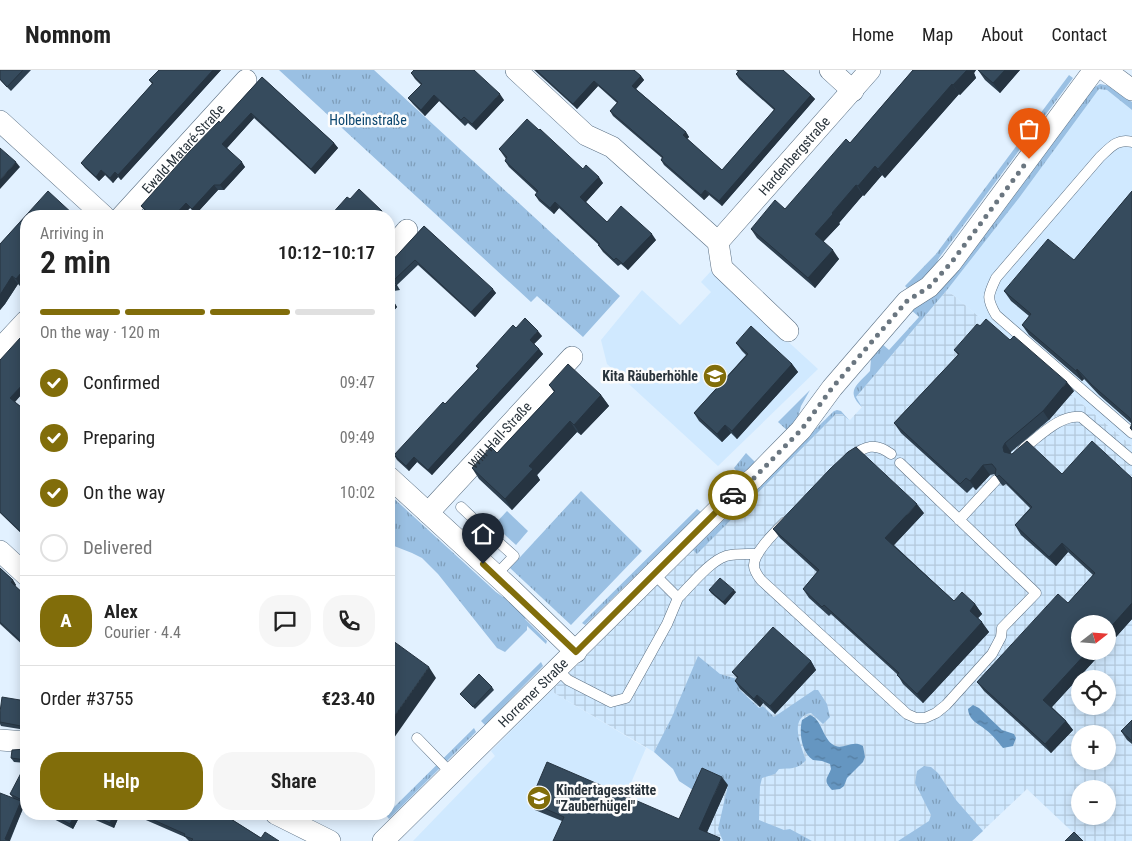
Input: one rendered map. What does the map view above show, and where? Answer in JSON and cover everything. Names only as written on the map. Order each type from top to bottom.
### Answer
[{"type":"street","points":[[516,70],[586,135],[612,147],[718,242],[722,268],[788,331]]},
{"type":"street","points":[[830,70],[853,91]]},
{"type":"street","name":"Hardenbergstraße","points":[[718,242],[870,70]]},
{"type":"street","name":"Horremer Straße","points":[[383,841],[801,430],[832,388],[907,301],[929,287],[951,263],[1094,70]]},
{"type":"street","points":[[1106,70],[1132,90]]},
{"type":"street","name":"Ewald-Mataré-Straße","points":[[127,210],[246,80]]},
{"type":"street","points":[[0,121],[97,210]]},
{"type":"street","points":[[395,244],[407,230]]},
{"type":"street","points":[[0,349],[20,327]]},
{"type":"street","name":"Will-Hall-Straße","points":[[428,513],[572,357]]},
{"type":"street","points":[[395,483],[496,575],[576,652]]},
{"type":"street","points":[[0,551],[20,569]]},
{"type":"street","points":[[0,740],[20,742]]},
{"type":"street","points":[[300,820],[330,841]]},
{"type":"lane","points":[[1132,142],[1116,142],[1100,157],[996,278],[988,302],[996,315],[1132,433]]},
{"type":"lane","points":[[1016,457],[1025,447],[1063,419],[1074,416],[1081,417],[1132,460]]},
{"type":"lane","points":[[844,461],[861,449],[875,446],[883,448],[891,454]]},
{"type":"lane","points":[[794,512],[758,554],[754,565],[756,574],[903,711],[916,718],[925,718],[946,705],[992,654],[1002,637],[1002,628],[1036,593],[900,463]]},
{"type":"lane","points":[[959,520],[996,480]]},
{"type":"lane","points":[[461,507],[514,556],[496,575]]},
{"type":"lane","points":[[458,541],[477,522]]},
{"type":"lane","points":[[557,669],[568,680],[611,702],[626,698],[667,624],[678,598],[705,571],[725,556],[758,554]]},
{"type":"lane","points":[[654,574],[678,598]]},
{"type":"lane","points":[[417,738],[452,774]]},
{"type":"shaded area","points":[[1103,88],[1132,110],[1132,446],[947,290],[1019,198],[1099,89]]},
{"type":"shaded area","name":"Kita Räuberhöhle","points":[[711,271],[818,369],[718,466],[607,364],[601,340],[642,290],[680,325],[711,292],[701,282]]},
{"type":"shaded area","points":[[947,290],[1132,446],[1132,841],[1082,841],[1027,789],[972,841],[715,841],[706,834],[728,785],[673,717],[654,752],[551,691],[693,550],[697,553],[836,414],[842,414],[850,420],[862,407],[856,397]]},
{"type":"shaded area","name":"Kindertagesstätte \"Zauberhügel\"","points":[[551,691],[646,748],[606,841],[413,841],[495,756],[491,751]]},
{"type":"green space","name":"Holbeinstraße","points":[[279,70],[374,70],[620,296],[583,337],[537,296],[531,302]]},
{"type":"green space","points":[[1069,75],[1073,78],[930,272],[907,288],[905,286],[936,254]]},
{"type":"green space","points":[[1100,84],[1111,86],[1132,102],[1132,110],[1107,90],[1099,89],[1019,198],[947,290],[856,397],[862,407],[854,397],[855,388],[870,371],[871,359],[880,342],[889,350],[919,317],[910,309],[935,296],[1093,88]]},
{"type":"green space","points":[[810,390],[801,406],[797,421],[789,432],[778,422]]},
{"type":"green space","points":[[837,410],[841,411],[849,420],[842,414],[836,414],[697,554],[693,550],[743,501],[743,497],[751,492]]},
{"type":"green space","points":[[746,453],[757,464],[748,473],[738,473],[734,468]]},
{"type":"green space","points":[[581,491],[642,551],[571,625],[510,568]]},
{"type":"green space","points":[[395,499],[496,592],[503,597],[508,592],[530,613],[525,619],[547,641],[546,644],[527,626],[527,630],[505,652],[497,648],[438,574],[422,558],[395,546]]},
{"type":"green space","points":[[697,509],[701,512],[585,625],[582,623]]},
{"type":"green space","points":[[507,511],[528,531],[516,545],[494,525]]},
{"type":"green space","points":[[698,656],[720,674],[737,679],[742,685],[739,689],[759,708],[763,706],[774,717],[814,690],[818,690],[827,704],[830,717],[823,724],[811,713],[800,720],[798,726],[799,740],[806,760],[797,767],[779,769],[775,774],[762,778],[760,786],[759,820],[784,830],[790,829],[812,841],[723,841],[718,829],[728,785],[699,794],[679,781],[673,769],[654,752],[672,717]]},
{"type":"green space","points":[[541,662],[543,666],[485,725],[481,721]]},
{"type":"green space","points":[[474,728],[476,732],[395,813],[395,806]]},
{"type":"green space","points":[[924,766],[931,767],[938,773],[956,800],[983,831],[972,841],[898,841],[929,821],[931,815],[915,783],[917,771]]},
{"type":"water","points":[[973,705],[979,708],[1002,730],[1014,734],[1016,738],[1013,746],[1003,748],[990,733],[972,719],[968,709]]},
{"type":"water","points":[[810,715],[820,724],[826,737],[832,744],[839,747],[854,744],[863,746],[865,757],[863,762],[847,778],[844,786],[840,789],[832,790],[827,784],[826,781],[831,769],[830,764],[813,760],[803,747],[801,736],[802,720]]},
{"type":"building","points":[[0,70],[23,70],[7,87],[0,79]]},
{"type":"building","points":[[159,70],[213,70],[118,175],[115,172],[110,178],[101,170],[96,177],[81,163],[153,83],[149,80]]},
{"type":"building","points":[[414,70],[474,70],[500,94],[472,124],[464,117],[461,120],[434,95],[421,110],[408,98],[422,84],[411,73]]},
{"type":"building","points":[[536,70],[634,70],[641,76],[632,86],[686,132],[683,135],[722,170],[775,109],[736,74],[738,70],[783,70],[811,95],[719,201],[705,190],[701,195],[661,160],[663,157],[610,111],[618,102],[594,81],[573,104]]},
{"type":"building","points":[[913,70],[967,70],[952,84],[878,169],[875,166],[858,186],[856,185],[815,234],[833,250],[808,278],[751,229],[775,200],[785,209],[846,139],[850,143]]},
{"type":"building","points":[[978,70],[1005,70],[993,83]]},
{"type":"building","points":[[262,77],[334,143],[311,169],[251,113],[222,144],[242,162],[220,185],[214,185],[192,209],[186,203],[180,210],[145,210],[141,206],[189,152],[219,121],[220,123]]},
{"type":"building","points":[[527,119],[583,169],[586,165],[599,177],[580,197],[607,222],[621,206],[652,234],[623,264],[616,258],[614,260],[598,245],[600,244],[555,202],[550,208],[535,195],[538,191],[505,161],[507,157],[499,149]]},
{"type":"building","points":[[0,148],[16,162],[0,180]]},
{"type":"building","points":[[359,189],[381,210],[335,210],[347,197],[350,199]]},
{"type":"building","points":[[48,191],[69,210],[31,210]]},
{"type":"building","points":[[1132,191],[1132,424],[1130,418],[1092,385],[1077,369],[1076,371],[1022,325],[1031,314],[1004,291],[1048,239],[1074,260]]},
{"type":"building","points":[[20,222],[20,274],[16,279],[12,276],[0,295],[0,244]]},
{"type":"building","points":[[424,226],[493,289],[471,312],[415,260],[395,279],[395,257]]},
{"type":"building","points":[[525,318],[538,331],[530,340],[539,349],[428,470],[414,457],[406,466],[395,454],[443,402],[445,404],[479,368],[476,366],[513,325],[516,328]]},
{"type":"building","points":[[986,319],[1010,340],[1014,336],[1067,382],[1043,411],[1005,443],[1003,447],[1004,452],[1012,454],[1027,441],[1062,474],[1092,441],[1132,478],[1132,603],[1116,621],[1116,615],[1071,615],[1071,660],[1080,660],[1043,700],[1066,721],[1045,744],[977,682],[1058,594],[1068,603],[1095,573],[1062,543],[1049,557],[1015,525],[1032,507],[999,475],[997,477],[995,475],[996,469],[992,464],[983,465],[970,481],[966,478],[960,484],[894,423],[959,354],[954,350],[977,324],[980,326]]},
{"type":"building","points":[[751,326],[792,364],[732,431],[725,425],[717,434],[694,413],[748,354],[736,343]]},
{"type":"building","points":[[20,338],[20,387],[10,398],[20,406],[20,531],[0,512],[0,360]]},
{"type":"building","points":[[568,364],[601,395],[574,425],[570,421],[529,466],[533,469],[505,499],[472,468],[491,447],[497,453],[555,391],[549,385]]},
{"type":"building","points":[[856,447],[917,504],[885,538],[954,601],[962,592],[975,604],[970,611],[982,622],[917,694],[897,675],[899,673],[824,605],[822,607],[803,589],[819,570],[773,529],[830,469]]},
{"type":"building","points":[[0,568],[13,580],[11,582],[20,590],[20,640],[0,622]]},
{"type":"building","points":[[720,578],[734,590],[723,602],[709,590]]},
{"type":"building","points":[[773,627],[811,661],[770,706],[757,695],[754,699],[735,681],[738,677],[732,672]]},
{"type":"building","points":[[395,642],[429,667],[395,715]]},
{"type":"building","points":[[479,674],[492,687],[473,707],[460,694]]},
{"type":"building","points":[[2,697],[20,700],[20,726],[0,722]]},
{"type":"building","points":[[1132,720],[1132,741],[1121,731]]},
{"type":"building","points":[[20,749],[20,759],[11,758],[12,750]]},
{"type":"building","points":[[547,762],[679,819],[702,768],[722,777],[699,829],[720,838],[719,841],[553,841],[564,817],[530,802]]},
{"type":"building","points":[[20,775],[20,799],[10,794]]},
{"type":"building","points":[[0,793],[20,801],[20,803],[5,839],[10,841],[0,841]]},
{"type":"building","points":[[62,820],[72,820],[70,824]]},
{"type":"building","points":[[154,820],[232,820],[261,838],[265,832],[279,841],[191,841],[193,839],[184,836],[185,834]]},
{"type":"building","points":[[1074,832],[1083,841],[1065,841]]},
{"type":"way so far","points":[[733,495],[754,478],[801,430],[832,388],[907,301],[929,287],[951,263],[1029,159]]},
{"type":"place","name":"Kita Räuberhöhle","points":[[715,376]]},
{"type":"place","name":"Kindertagesstätte \"Zauberhügel\"","points":[[539,798]]},
{"type":"route","points":[[483,564],[576,652],[733,495]]}]
